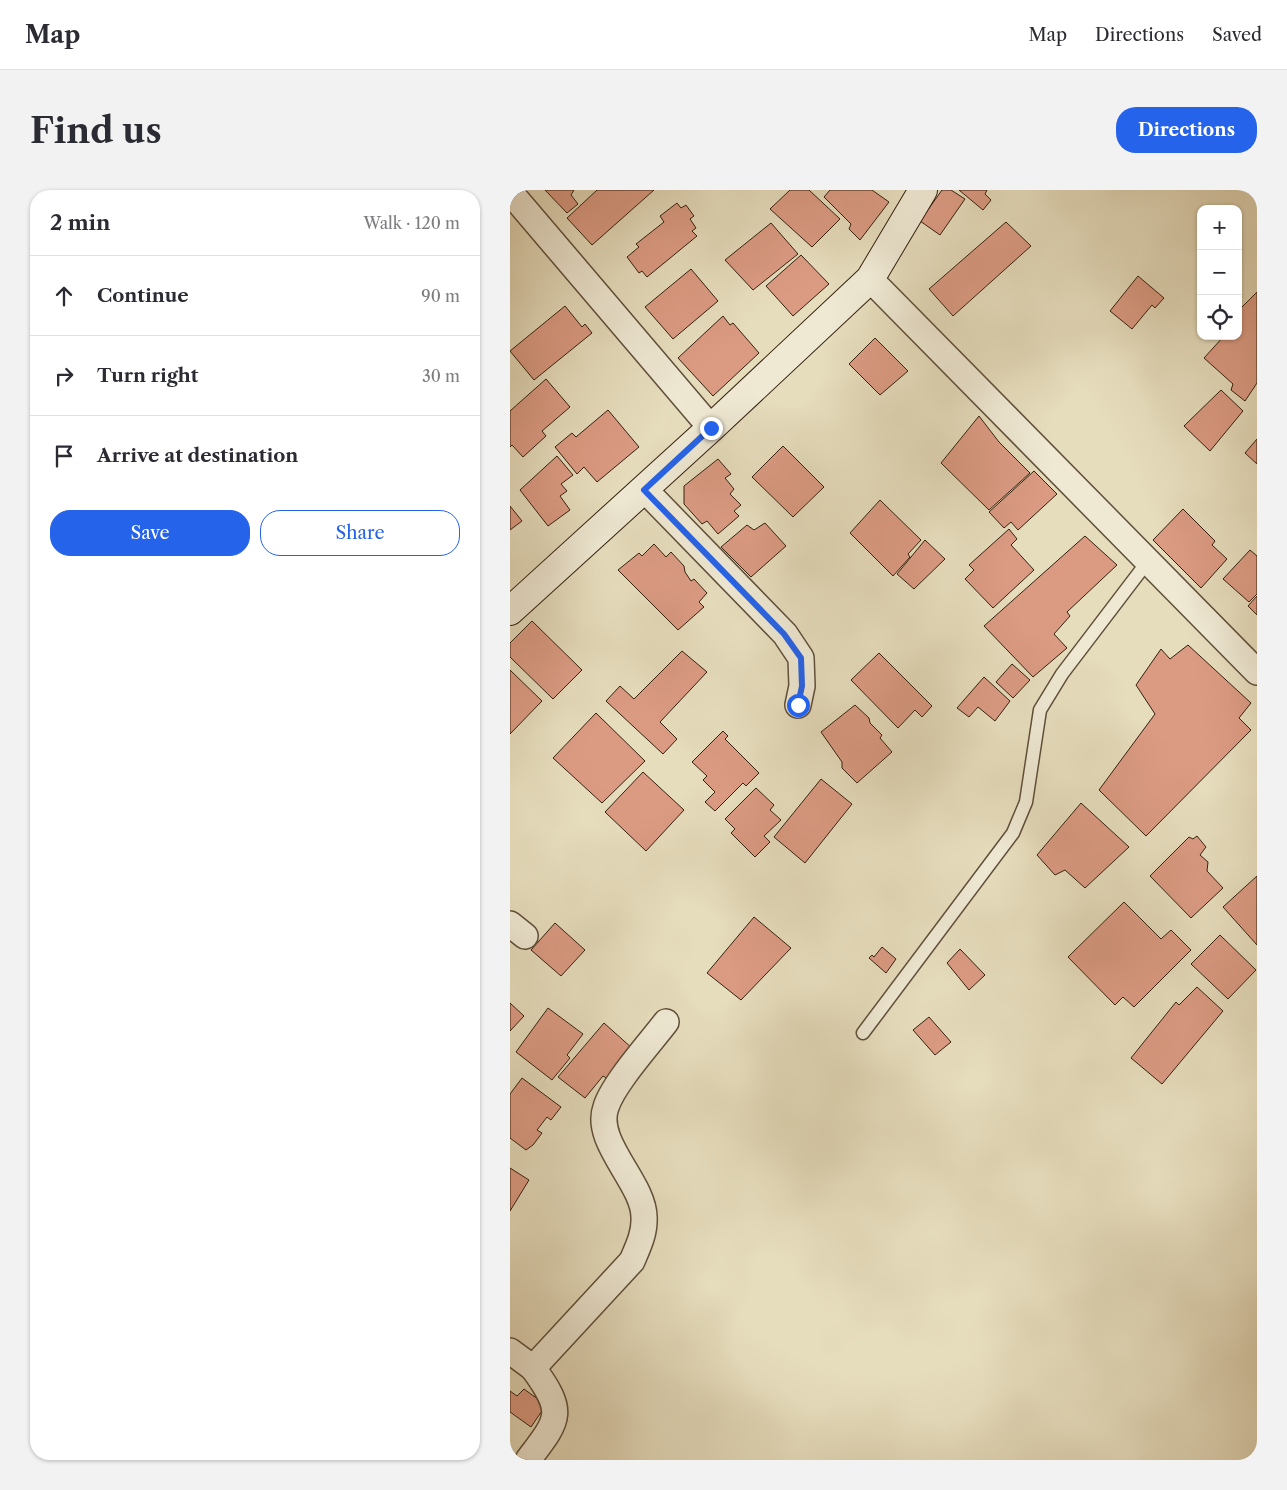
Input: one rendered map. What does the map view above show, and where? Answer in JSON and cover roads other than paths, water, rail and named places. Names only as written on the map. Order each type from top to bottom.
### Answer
[{"type":"street","points":[[510,611],[644,490],[870,279],[923,190]]},
{"type":"street","points":[[510,192],[711,428]]},
{"type":"street","points":[[870,279],[1257,672]]},
{"type":"street","points":[[644,490],[784,634],[801,658],[802,686],[798,705]]},
{"type":"street","points":[[533,1368],[622,1273],[632,1261],[642,1239],[644,1216],[637,1192],[609,1141],[605,1123],[605,1108],[630,1070],[666,1022]]},
{"type":"street","points":[[510,1351],[533,1368],[547,1388],[554,1406],[553,1425],[528,1460]]},
{"type":"lane","points":[[863,1033],[1013,833],[1026,802],[1040,710],[1062,674],[1148,561]]}]
